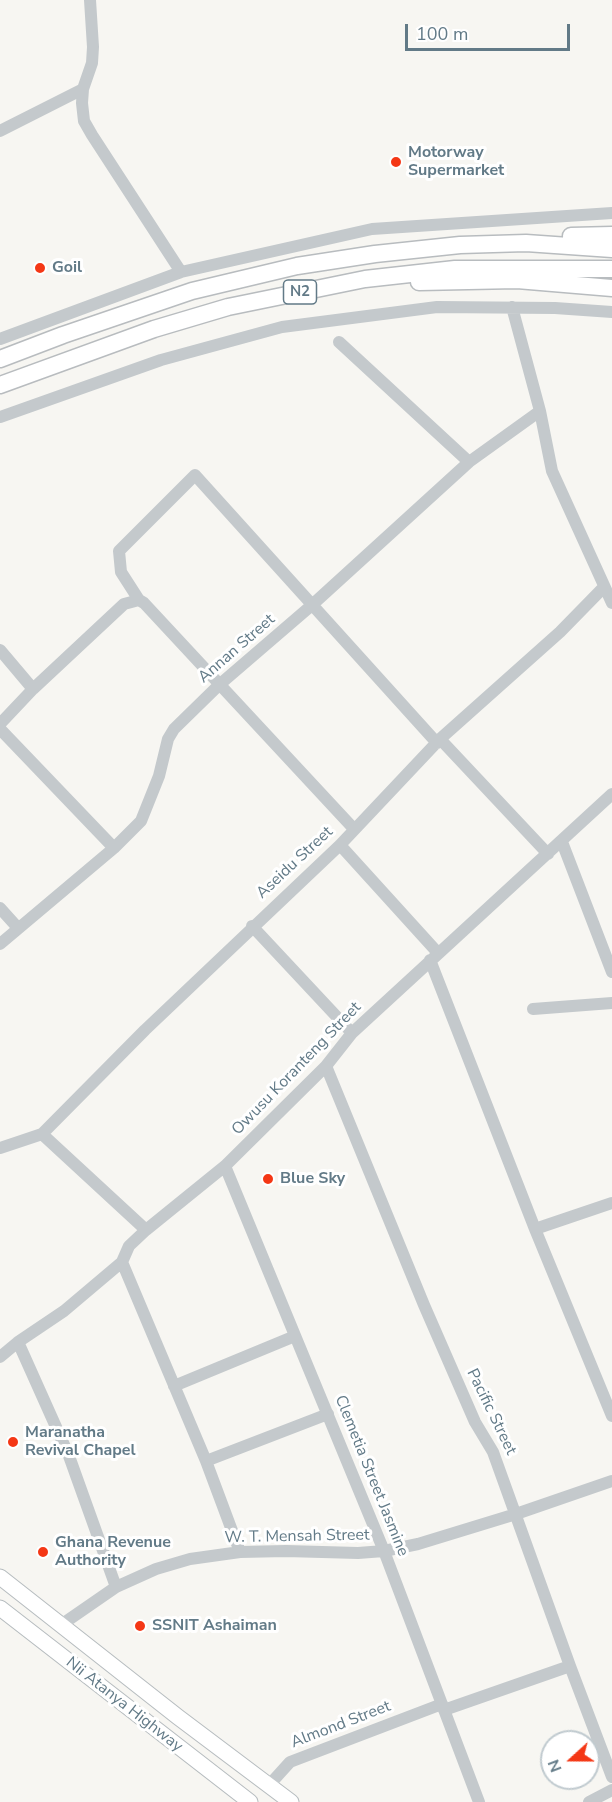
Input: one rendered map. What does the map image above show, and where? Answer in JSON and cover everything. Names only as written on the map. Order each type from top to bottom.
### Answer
[{"type":"highway","points":[[526,243],[561,237],[612,235]]},
{"type":"highway","name":"N2","points":[[0,359],[192,291],[297,266],[460,244],[526,243],[612,249]]},
{"type":"highway","name":"N2","points":[[0,385],[154,329],[228,307],[364,279],[455,269],[612,269]]},
{"type":"highway","points":[[364,279],[401,282],[517,280],[612,288]]},
{"type":"main road","points":[[0,1577],[160,1703],[285,1797]]},
{"type":"main road","name":"Nii Atanya Highway","points":[[0,1608],[250,1802]]},
{"type":"main road","points":[[146,1723],[160,1703]]},
{"type":"street","points":[[90,0],[93,47],[92,63],[83,89],[84,120],[181,272]]},
{"type":"street","points":[[0,131],[83,89]]},
{"type":"street","points":[[0,339],[181,272],[372,229],[612,213]]},
{"type":"street","points":[[0,417],[161,360],[282,327],[437,307],[512,307],[612,312]]},
{"type":"street","points":[[512,307],[540,411],[552,471],[612,603]]},
{"type":"street","points":[[339,342],[469,462]]},
{"type":"street","name":"Annan Street","points":[[0,944],[114,848],[141,820],[159,776],[168,739],[174,729],[219,685],[312,606],[469,462],[540,411]]},
{"type":"street","points":[[354,830],[139,600],[121,572],[118,551],[195,475],[312,606],[548,854]]},
{"type":"street","name":"Aseidu Street","points":[[0,1148],[42,1134],[252,926],[340,845],[439,741],[560,632],[604,587]]},
{"type":"street","points":[[0,724],[33,689],[124,604],[139,600]]},
{"type":"street","points":[[0,650],[33,689]]},
{"type":"street","points":[[0,729],[114,848]]},
{"type":"street","name":"Owusu Koranteng Street","points":[[2,1352],[64,1311],[122,1262],[129,1246],[225,1166],[326,1066],[352,1033],[612,794]]},
{"type":"street","points":[[562,842],[612,972]]},
{"type":"street","points":[[340,845],[434,957],[535,1229],[607,1385],[612,1416]]},
{"type":"street","points":[[0,909],[18,928]]},
{"type":"street","points":[[252,926],[352,1033]]},
{"type":"street","points":[[533,1009],[612,1003]]},
{"type":"street","name":"Pacific Street","points":[[326,1066],[424,1305],[475,1422],[494,1452],[612,1777]]},
{"type":"street","points":[[42,1134],[146,1230]]},
{"type":"street","name":"Clemetia Street Jasmine","points":[[225,1166],[384,1551],[479,1802]]},
{"type":"street","points":[[535,1229],[612,1203]]},
{"type":"street","points":[[122,1262],[206,1461],[240,1552]]},
{"type":"street","points":[[174,1386],[295,1336]]},
{"type":"street","points":[[18,1342],[69,1456],[116,1587]]},
{"type":"street","points":[[206,1461],[328,1414]]},
{"type":"street","name":"W. T. Mensah Street","points":[[62,1625],[116,1587],[156,1569],[190,1559],[240,1552],[358,1553],[384,1551],[418,1544],[516,1514],[612,1481]]},
{"type":"street","points":[[443,1707],[570,1666]]},
{"type":"street","name":"Almond Street","points":[[285,1797],[271,1783],[290,1762],[443,1707]]},
{"type":"street","points":[[589,1802],[606,1796]]},
{"type":"place","name":"Motorway Supermarket","points":[[396,162]]},
{"type":"place","name":"Goil","points":[[40,268]]},
{"type":"place","name":"Blue Sky","points":[[268,1179]]},
{"type":"place","name":"Maranatha Revival Chapel","points":[[13,1442]]},
{"type":"place","name":"Ghana Revenue Authority","points":[[43,1552]]},
{"type":"place","name":"SSNIT Ashaiman","points":[[140,1626]]}]
